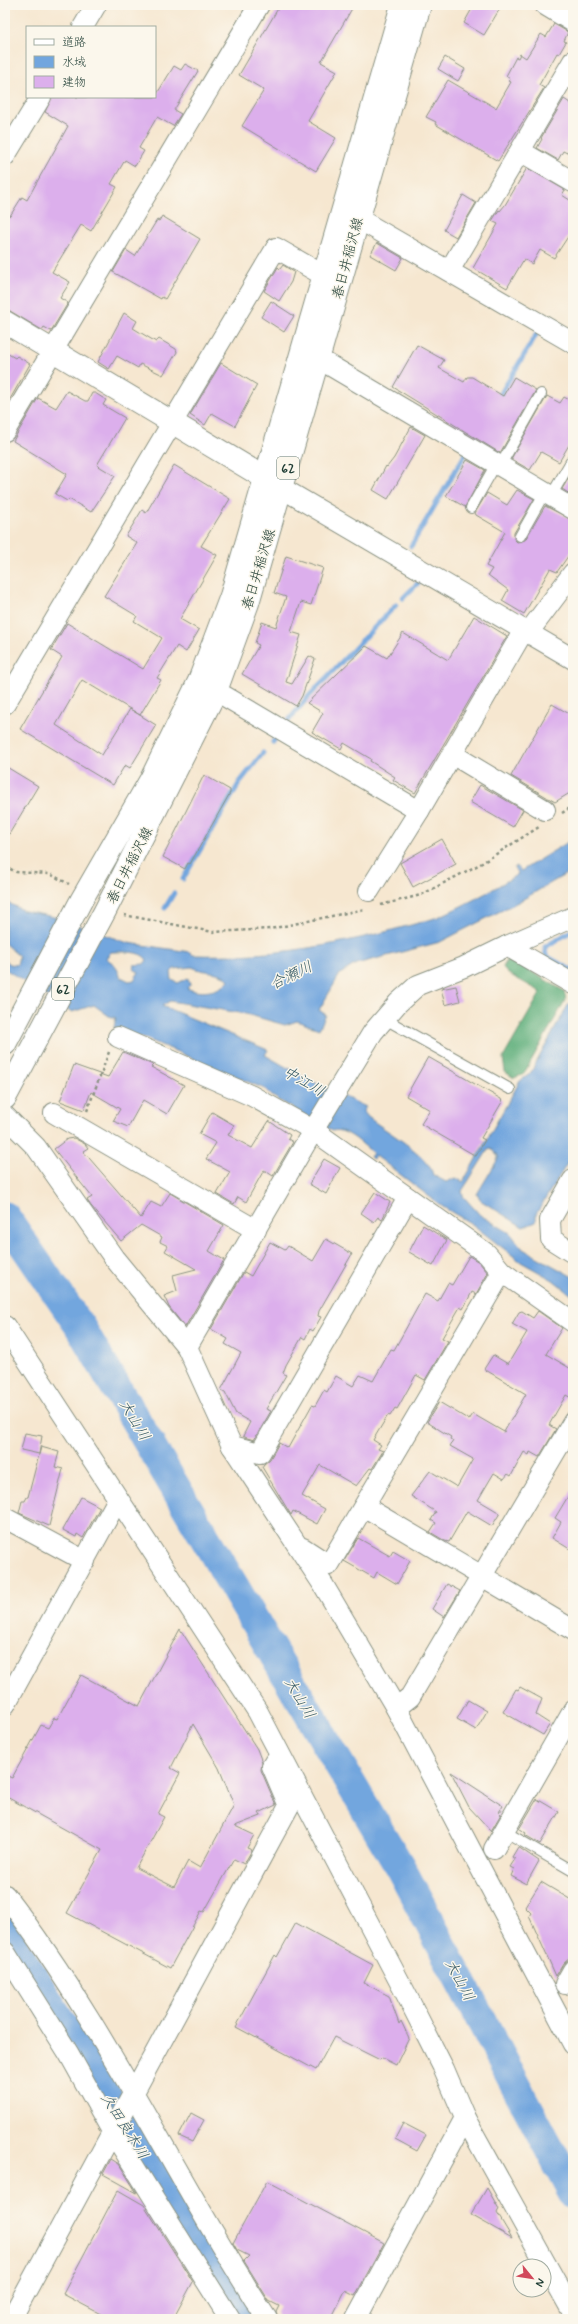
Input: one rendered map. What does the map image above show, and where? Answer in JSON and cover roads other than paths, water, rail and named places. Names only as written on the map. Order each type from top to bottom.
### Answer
[{"type":"main road","name":"春日井稲沢線","points":[[5,1098],[107,908],[216,691],[248,603],[274,483],[323,275],[402,5]]},
{"type":"main road","name":"春日井稲沢線","points":[[5,1044],[84,896],[150,779],[198,681],[274,483],[319,359],[357,218],[420,5]]},
{"type":"main road","points":[[5,322],[274,483]]},
{"type":"street","points":[[84,26],[96,5]]},
{"type":"street","points":[[5,431],[259,5]]},
{"type":"street","points":[[551,7],[573,22]]},
{"type":"street","points":[[449,272],[573,61]]},
{"type":"street","points":[[5,156],[40,98]]},
{"type":"street","points":[[520,151],[573,182]]},
{"type":"street","points":[[357,218],[573,344]]},
{"type":"street","points":[[5,704],[174,422],[276,248],[323,275]]},
{"type":"street","points":[[319,359],[573,509]]},
{"type":"street","points":[[274,483],[573,659]]},
{"type":"street","points":[[374,901],[419,811],[526,631],[573,573]]},
{"type":"street","points":[[216,691],[419,811]]},
{"type":"street","points":[[452,754],[548,817]]},
{"type":"street","points":[[187,1347],[315,1127],[373,1032],[398,1003],[418,985],[464,967],[573,917]]},
{"type":"street","points":[[507,946],[573,984]]},
{"type":"street","points":[[118,1037],[252,1096],[315,1127],[408,1198],[487,1254],[502,1272],[573,1322]]},
{"type":"street","points":[[54,1113],[256,1230]]},
{"type":"street","points":[[5,1116],[36,1147],[114,1258],[187,1347],[232,1446],[294,1543],[324,1586],[396,1708],[573,2044]]},
{"type":"street","points":[[573,1180],[550,1220],[551,1239],[573,1253]]},
{"type":"street","points":[[232,1446],[260,1453],[408,1198]]},
{"type":"street","points":[[294,1543],[329,1565],[365,1507],[502,1272]]},
{"type":"street","points":[[5,1326],[258,1712],[407,1996],[444,2069],[465,2118],[573,2313]]},
{"type":"street","points":[[396,1708],[410,1697],[573,1422]]},
{"type":"street","points":[[5,1705],[118,1499]]},
{"type":"street","points":[[365,1507],[481,1577],[573,1630]]},
{"type":"street","points":[[5,1518],[85,1561]]},
{"type":"street","points":[[494,1849],[573,1711]]},
{"type":"street","points":[[11,2319],[289,1806],[272,1766],[280,1754]]},
{"type":"street","points":[[5,1895],[54,1963],[134,2094],[232,2265],[267,2319]]},
{"type":"street","points":[[5,1952],[69,2054],[113,2132],[230,2319]]},
{"type":"street","points":[[356,2319],[465,2118]]},
{"type":"lane","points":[[471,508],[541,394]]},
{"type":"lane","points":[[520,536],[573,458]]},
{"type":"lane","points":[[385,1018],[510,1089]]},
{"type":"lane","points":[[504,1831],[573,1871]]},
{"type":"water","points":[[573,839],[573,870],[520,901],[440,942],[356,964],[340,974],[319,1010],[326,1015],[319,1029],[297,1021],[285,1025],[246,1014],[170,1001],[162,1006],[268,1050],[265,1055],[309,1080],[366,1107],[363,1111],[368,1117],[405,1143],[424,1159],[430,1167],[433,1175],[446,1182],[456,1178],[463,1182],[520,1081],[530,1074],[568,1005],[573,1003],[573,1154],[536,1214],[536,1222],[523,1227],[480,1200],[477,1194],[498,1159],[498,1155],[491,1149],[488,1150],[462,1191],[463,1196],[480,1215],[510,1233],[523,1249],[573,1277],[573,1296],[553,1280],[521,1262],[472,1224],[443,1207],[376,1156],[373,1159],[370,1157],[373,1153],[348,1134],[337,1130],[332,1131],[272,1096],[265,1089],[147,1039],[116,1031],[114,1027],[116,1018],[109,1016],[94,1005],[72,1012],[5,969],[5,960],[10,964],[17,965],[19,956],[5,944],[5,901],[24,911],[54,917],[128,943],[190,952],[193,955],[243,955],[290,951],[336,943],[425,921],[438,917],[508,880],[518,874],[514,868],[517,866],[521,871]],"holes":[[[111,952],[136,953],[147,960],[144,964],[134,965],[133,969],[139,972],[134,980],[129,981],[121,977],[115,965],[106,958]],[[192,967],[217,973],[229,980],[215,990],[204,992],[187,988],[190,985],[188,978],[178,983],[172,980],[171,972],[174,969]]]},
{"type":"waterway","points":[[497,400],[539,330]]},
{"type":"waterway","points":[[411,546],[466,453]]},
{"type":"waterway","points":[[403,598],[421,580]]},
{"type":"waterway","points":[[289,720],[309,696],[396,605]]},
{"type":"waterway","points":[[273,742],[277,736]]},
{"type":"waterway","points":[[183,879],[240,782],[263,753]]},
{"type":"waterway","points":[[165,908],[174,893]]},
{"type":"waterway","points":[[573,930],[545,947],[546,956],[573,971]]},
{"type":"waterway","name":"大山川","points":[[5,1217],[79,1325],[400,1867],[573,2193]]},
{"type":"waterway","name":"久田良木川","points":[[5,1932],[245,2319]]},
{"type":"water label","name":"合瀬川","points":[[291,975]]},
{"type":"water label","name":"中江川","points":[[304,1081]]}]
